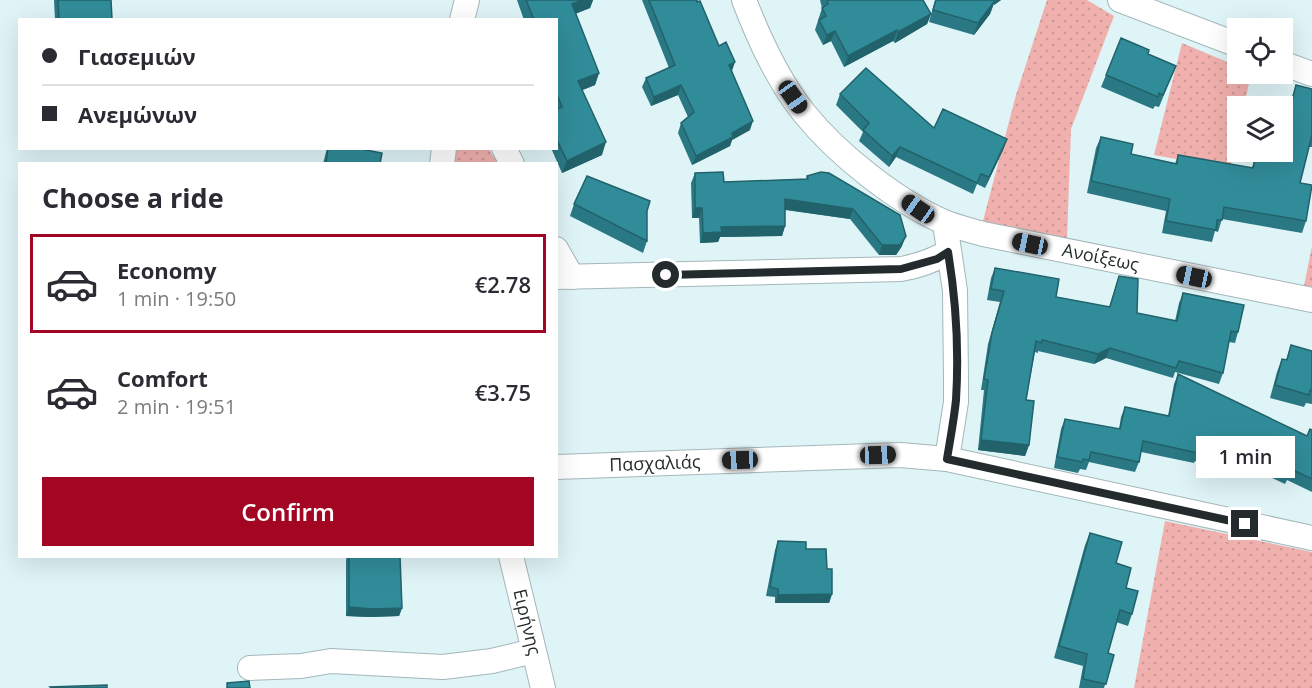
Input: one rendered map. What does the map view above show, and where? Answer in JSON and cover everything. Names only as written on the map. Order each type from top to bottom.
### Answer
[{"type":"street","points":[[462,18],[467,0]]},
{"type":"street","points":[[1120,0],[1227,41]]},
{"type":"street","name":"Ανοίξεως","points":[[746,1],[768,55],[783,83],[803,112],[847,157],[918,209],[945,223],[983,234],[1312,300]]},
{"type":"street","points":[[1293,67],[1312,74]]},
{"type":"street","points":[[945,223],[955,291],[956,379],[956,402],[947,459]]},
{"type":"street","points":[[558,256],[564,277],[901,269],[937,259],[948,252]]},
{"type":"street","name":"Πασχαλιάς","points":[[558,467],[900,454],[947,459],[1312,538]]},
{"type":"street","name":"Ειρήνης","points":[[511,558],[543,688]]},
{"type":"street","points":[[250,668],[301,666],[331,661],[443,667],[492,661],[533,651]]},
{"type":"shaded area","points":[[1047,0],[1087,0],[1114,16],[1071,129],[1067,240],[983,221],[1016,95]]},
{"type":"shaded area","points":[[1182,43],[1227,62],[1227,84],[1249,84],[1246,96],[1227,96],[1227,162],[1231,162],[1230,169],[1154,155]]},
{"type":"shaded area","points":[[455,150],[490,150],[496,162],[454,162]]},
{"type":"shaded area","points":[[1312,246],[1312,288],[1304,286]]},
{"type":"shaded area","points":[[1165,521],[1312,552],[1312,688],[1134,688]]},
{"type":"building","points":[[58,0],[111,0],[112,18],[59,18]]},
{"type":"building","points":[[526,0],[583,0],[572,4],[599,73],[578,81],[606,142],[567,161],[558,142],[558,109],[562,107],[558,97],[558,18],[533,18]]},
{"type":"building","points":[[649,0],[700,1],[719,46],[726,42],[735,62],[729,65],[753,121],[732,133],[733,137],[696,156],[681,123],[694,112],[681,85],[654,97],[646,78],[675,65]]},
{"type":"building","points":[[827,0],[923,0],[931,14],[848,56],[835,31],[827,35],[819,20],[826,16],[822,8],[828,4]]},
{"type":"building","points":[[936,0],[994,0],[994,2],[978,23],[933,10]]},
{"type":"building","points":[[1121,38],[1149,50],[1148,54],[1176,66],[1163,95],[1159,93],[1158,97],[1106,75]]},
{"type":"building","points":[[866,68],[934,128],[943,109],[1007,139],[989,177],[981,174],[977,183],[900,147],[892,156],[863,130],[869,123],[840,94]]},
{"type":"building","points":[[1296,85],[1312,89],[1312,135],[1300,183],[1312,185],[1306,221],[1224,207],[1222,220],[1217,220],[1216,230],[1166,221],[1170,199],[1091,181],[1101,137],[1133,144],[1131,154],[1177,164],[1178,155],[1253,168],[1254,162],[1293,162],[1293,97]]},
{"type":"building","points":[[328,150],[366,150],[382,153],[380,162],[326,162]]},
{"type":"building","points":[[723,172],[724,182],[808,179],[807,176],[821,172],[829,173],[900,215],[906,236],[900,245],[882,245],[853,209],[785,199],[785,226],[721,227],[722,232],[703,233],[702,208],[695,208],[695,173]]},
{"type":"building","points":[[587,176],[650,201],[647,211],[647,241],[574,204]]},
{"type":"building","points":[[995,268],[1059,279],[1056,297],[1110,307],[1119,276],[1138,279],[1137,313],[1177,321],[1183,293],[1244,305],[1238,332],[1231,331],[1223,373],[1179,361],[1176,368],[1110,348],[1098,354],[1042,340],[1041,343],[1036,341],[1026,400],[1034,401],[1029,445],[981,440],[988,380],[984,379],[992,333],[1004,291],[991,289]]},
{"type":"building","points":[[1291,345],[1312,351],[1312,391],[1310,390],[1309,395],[1275,385],[1282,359],[1287,360]]},
{"type":"building","points":[[1178,374],[1307,436],[1310,429],[1312,430],[1312,479],[1291,469],[1288,474],[1244,453],[1243,460],[1143,441],[1139,462],[1091,452],[1089,460],[1083,459],[1082,462],[1057,457],[1065,419],[1120,429],[1125,407],[1169,416]]},
{"type":"building","points":[[1090,533],[1122,542],[1116,563],[1131,568],[1126,588],[1138,591],[1132,614],[1120,610],[1108,653],[1114,655],[1106,684],[1083,679],[1087,654],[1059,646]]},
{"type":"building","points":[[778,541],[806,542],[806,549],[826,549],[827,569],[832,569],[832,594],[778,595],[778,589],[770,587]]},
{"type":"building","points":[[349,558],[400,558],[402,608],[349,607]]},
{"type":"building","points":[[249,681],[250,688],[227,688],[227,683]]},
{"type":"building","points":[[107,685],[107,688],[50,687]]},
{"type":"route","points":[[666,275],[901,269],[921,265],[948,252],[955,291],[956,402],[947,459],[1245,524]]}]
